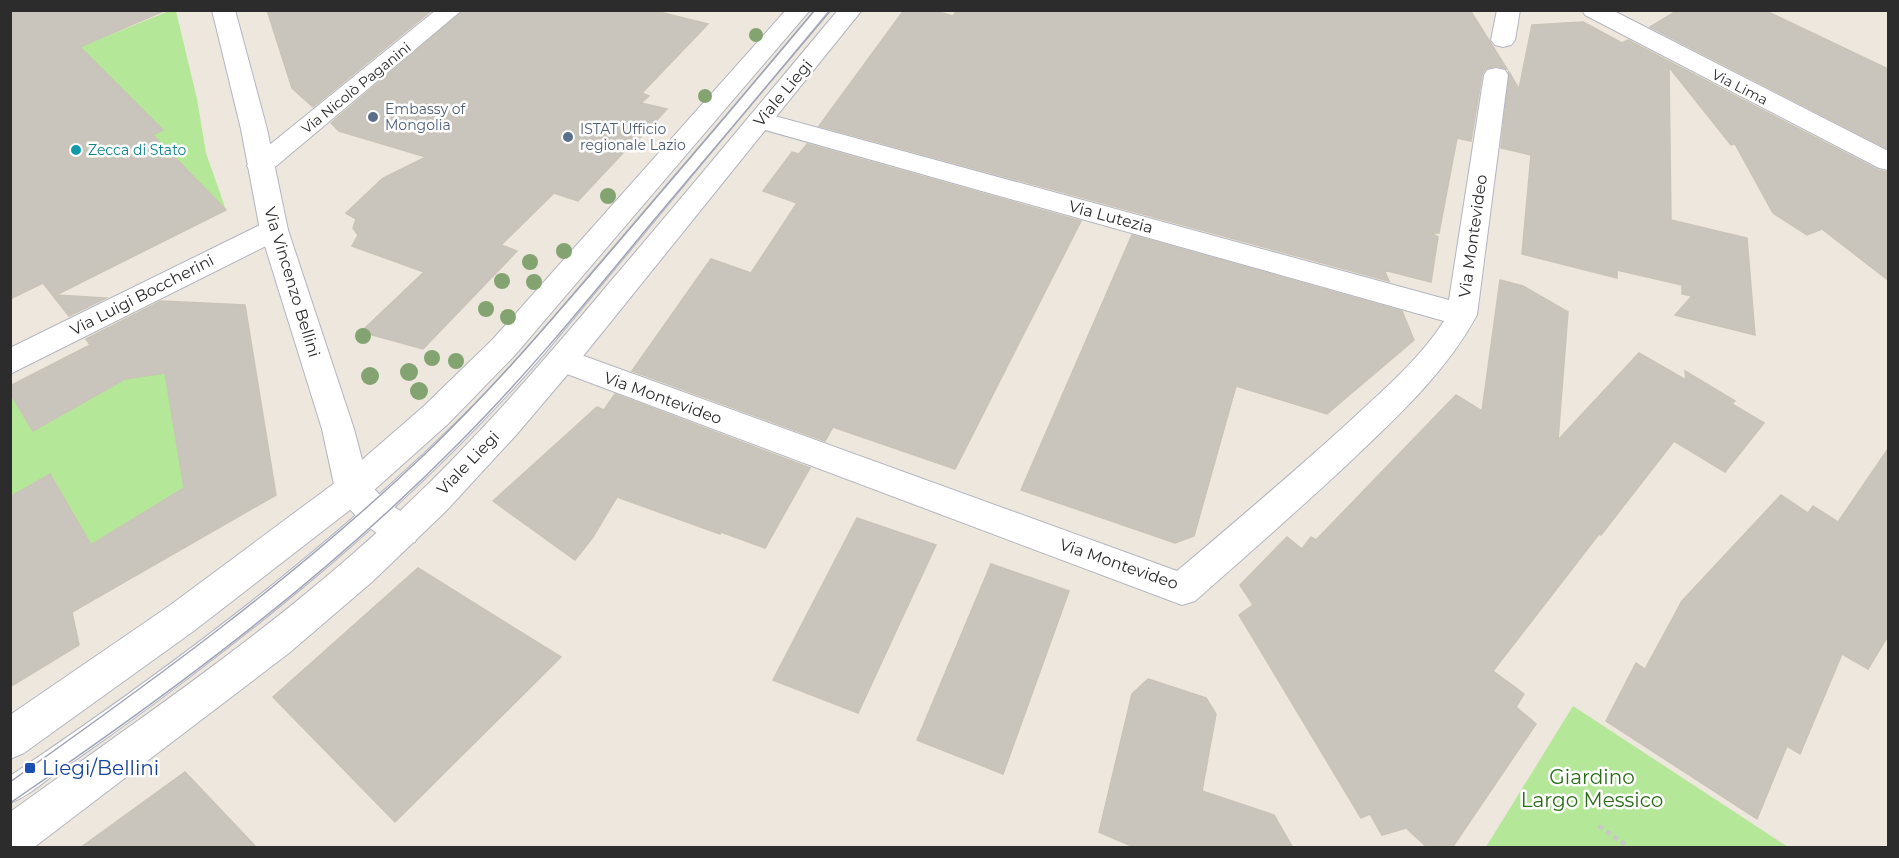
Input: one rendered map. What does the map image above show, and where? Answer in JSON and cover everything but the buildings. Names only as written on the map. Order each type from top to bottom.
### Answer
[{"type":"street","name":"Via Vincenzo Bellini","points":[[223,10],[254,129],[274,230],[363,500]]},
{"type":"street","name":"Via Nicolò Paganini","points":[[260,166],[451,10]]},
{"type":"street","name":"Viale Liegi","points":[[10,739],[182,618],[363,500],[436,415],[504,347],[799,10]]},
{"type":"street","name":"Viale Liegi","points":[[10,838],[269,646],[361,570],[402,531],[477,454],[562,360],[851,10]]},
{"type":"street","points":[[1503,40],[1509,10]]},
{"type":"street","name":"Via Lima","points":[[1593,10],[1888,162]]},
{"type":"street","name":"Via Montevideo","points":[[562,360],[1182,589],[1304,485],[1442,349],[1462,315],[1496,75]]},
{"type":"street","name":"Via Lutezia","points":[[760,120],[1462,315]]},
{"type":"street","name":"Via Luigi Boccherini","points":[[10,362],[274,230]]},
{"type":"street","points":[[363,500],[402,531]]},
{"type":"lane","name":"Viale Liegi","points":[[10,792],[222,639],[363,500],[489,402],[823,10]]},
{"type":"path","points":[[1599,826],[1630,848]]},
{"type":"green space","points":[[169,11],[176,11],[197,99],[206,153],[226,210],[175,157],[135,143],[163,130],[103,70],[68,84],[46,61]]},
{"type":"green space","points":[[165,373],[184,488],[91,545],[50,475],[11,497],[10,393],[33,431],[125,379]]},
{"type":"green space","name":"Giardino Largo Messico","points":[[1573,706],[1788,847],[1486,847]]},
{"type":"tram line","points":[[10,782],[224,626],[326,542],[425,454],[475,404],[546,326],[815,10]]},
{"type":"tram line","points":[[10,803],[128,720],[244,634],[354,542],[459,443],[533,364],[831,10]]},
{"type":"place","name":"Embassy of Mongolia","points":[[373,117]]},
{"type":"place","name":"ISTAT Ufficio regionale Lazio","points":[[568,137]]},
{"type":"place","name":"Zecca di Stato","points":[[76,150]]},
{"type":"place","name":"Liegi/Bellini","points":[[30,768]]}]
